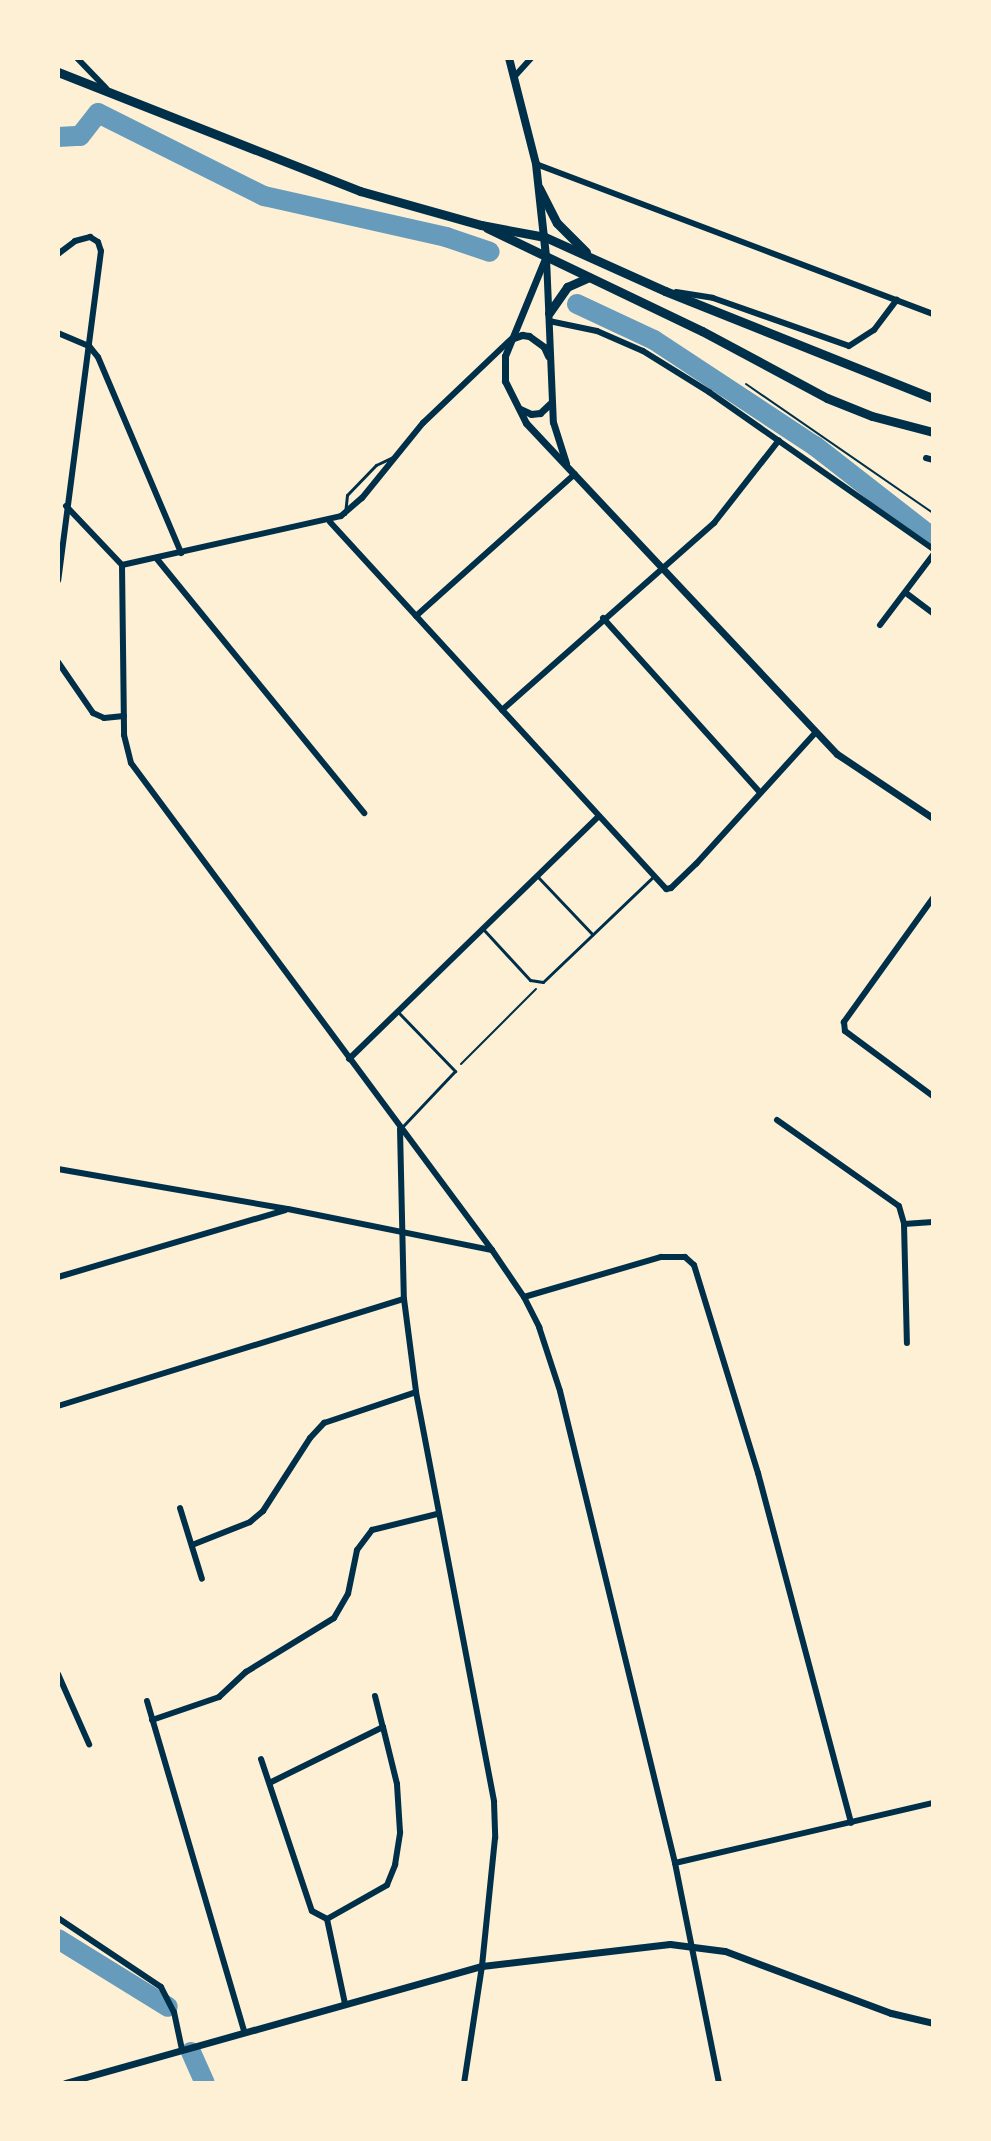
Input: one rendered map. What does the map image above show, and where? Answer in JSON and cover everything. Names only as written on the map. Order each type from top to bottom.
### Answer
[{"type":"main road","points":[[509,58],[536,164],[546,256]]},
{"type":"main road","points":[[58,72],[340,185],[481,225],[545,237],[665,291],[933,398]]},
{"type":"main road","points":[[539,188],[563,231],[594,260]]},
{"type":"main road","points":[[481,225],[827,398],[872,416],[933,432]]},
{"type":"main road","points":[[549,317],[573,281],[590,277]]},
{"type":"street","points":[[77,58],[108,93]]},
{"type":"street","points":[[515,76],[531,58]]},
{"type":"street","points":[[536,164],[933,314]]},
{"type":"street","points":[[58,254],[82,238],[95,239],[101,251],[58,580]]},
{"type":"street","points":[[546,256],[552,402],[556,434],[567,465]]},
{"type":"street","points":[[546,256],[509,341],[505,381],[515,405],[537,436],[816,732],[852,767],[933,818]]},
{"type":"street","points":[[665,291],[713,298],[849,346],[874,330],[897,300]]},
{"type":"street","points":[[549,317],[597,331],[643,351],[779,440],[933,549]]},
{"type":"street","points":[[58,333],[89,346],[101,364],[181,553]]},
{"type":"street","points":[[122,565],[330,522],[345,514],[423,423],[509,341],[522,335],[529,336],[544,347],[550,359]]},
{"type":"street","points":[[515,405],[531,414],[540,413],[552,402]]},
{"type":"street","points":[[502,710],[721,515],[779,440]]},
{"type":"street","points":[[416,616],[575,474]]},
{"type":"street","points":[[66,506],[122,565],[124,716],[131,763],[492,1250],[524,1297],[539,1327],[560,1391],[675,1863],[719,2083]]},
{"type":"street","points":[[330,522],[662,887],[671,888],[816,732]]},
{"type":"street","points":[[880,625],[933,555]]},
{"type":"street","points":[[157,559],[364,813]]},
{"type":"street","points":[[906,593],[933,613]]},
{"type":"street","points":[[603,618],[759,791]]},
{"type":"street","points":[[58,662],[93,713],[104,718],[124,716]]},
{"type":"street","points":[[349,1059],[598,817]]},
{"type":"street","points":[[933,898],[844,1022],[845,1031],[933,1096]]},
{"type":"street","points":[[777,1120],[896,1202],[904,1224],[907,1343]]},
{"type":"street","points":[[400,1129],[404,1299],[416,1392],[494,1802],[495,1838],[482,1966],[464,2083]]},
{"type":"street","points":[[58,1169],[288,1209],[492,1250]]},
{"type":"street","points":[[58,1277],[288,1209]]},
{"type":"street","points":[[904,1224],[933,1222]]},
{"type":"street","points":[[524,1297],[661,1257],[685,1257],[694,1265],[758,1473],[851,1823]]},
{"type":"street","points":[[58,1406],[404,1299]]},
{"type":"street","points":[[192,1545],[250,1522],[263,1511],[310,1438],[324,1423],[416,1392]]},
{"type":"street","points":[[180,1508],[202,1579]]},
{"type":"street","points":[[152,1720],[219,1697],[246,1672],[334,1618],[348,1594],[357,1550],[372,1530],[383,1524],[437,1514]]},
{"type":"street","points":[[58,1674],[89,1744]]},
{"type":"street","points":[[327,1919],[383,1890],[393,1874],[400,1832],[399,1803],[375,1696]]},
{"type":"street","points":[[147,1701],[244,2030]]},
{"type":"street","points":[[271,1782],[383,1727]]},
{"type":"street","points":[[261,1759],[271,1782],[307,1906],[327,1919],[345,2004]]},
{"type":"street","points":[[675,1863],[933,1803]]},
{"type":"street","points":[[58,1918],[161,1987],[174,2012],[182,2050]]},
{"type":"street","points":[[71,2082],[244,2030],[482,1966],[670,1944],[708,1947],[806,1979],[891,2013],[933,2023]]},
{"type":"lane","points":[[345,514],[347,495],[376,465],[397,454]]},
{"type":"lane","points":[[535,875],[592,934]]},
{"type":"lane","points":[[486,923],[487,937],[530,980],[543,982],[652,878]]},
{"type":"lane","points":[[396,1010],[455,1071],[400,1129]]},
{"type":"path","points":[[746,384],[933,513]]},
{"type":"path","points":[[455,1071],[543,982]]},
{"type":"waterway","points":[[58,137],[80,136],[98,113],[264,196],[446,237],[490,252]]},
{"type":"waterway","points":[[577,304],[654,340],[815,446],[933,538]]},
{"type":"waterway","points":[[58,1939],[168,2007]]},
{"type":"waterway","points":[[191,2052],[205,2083]]}]
